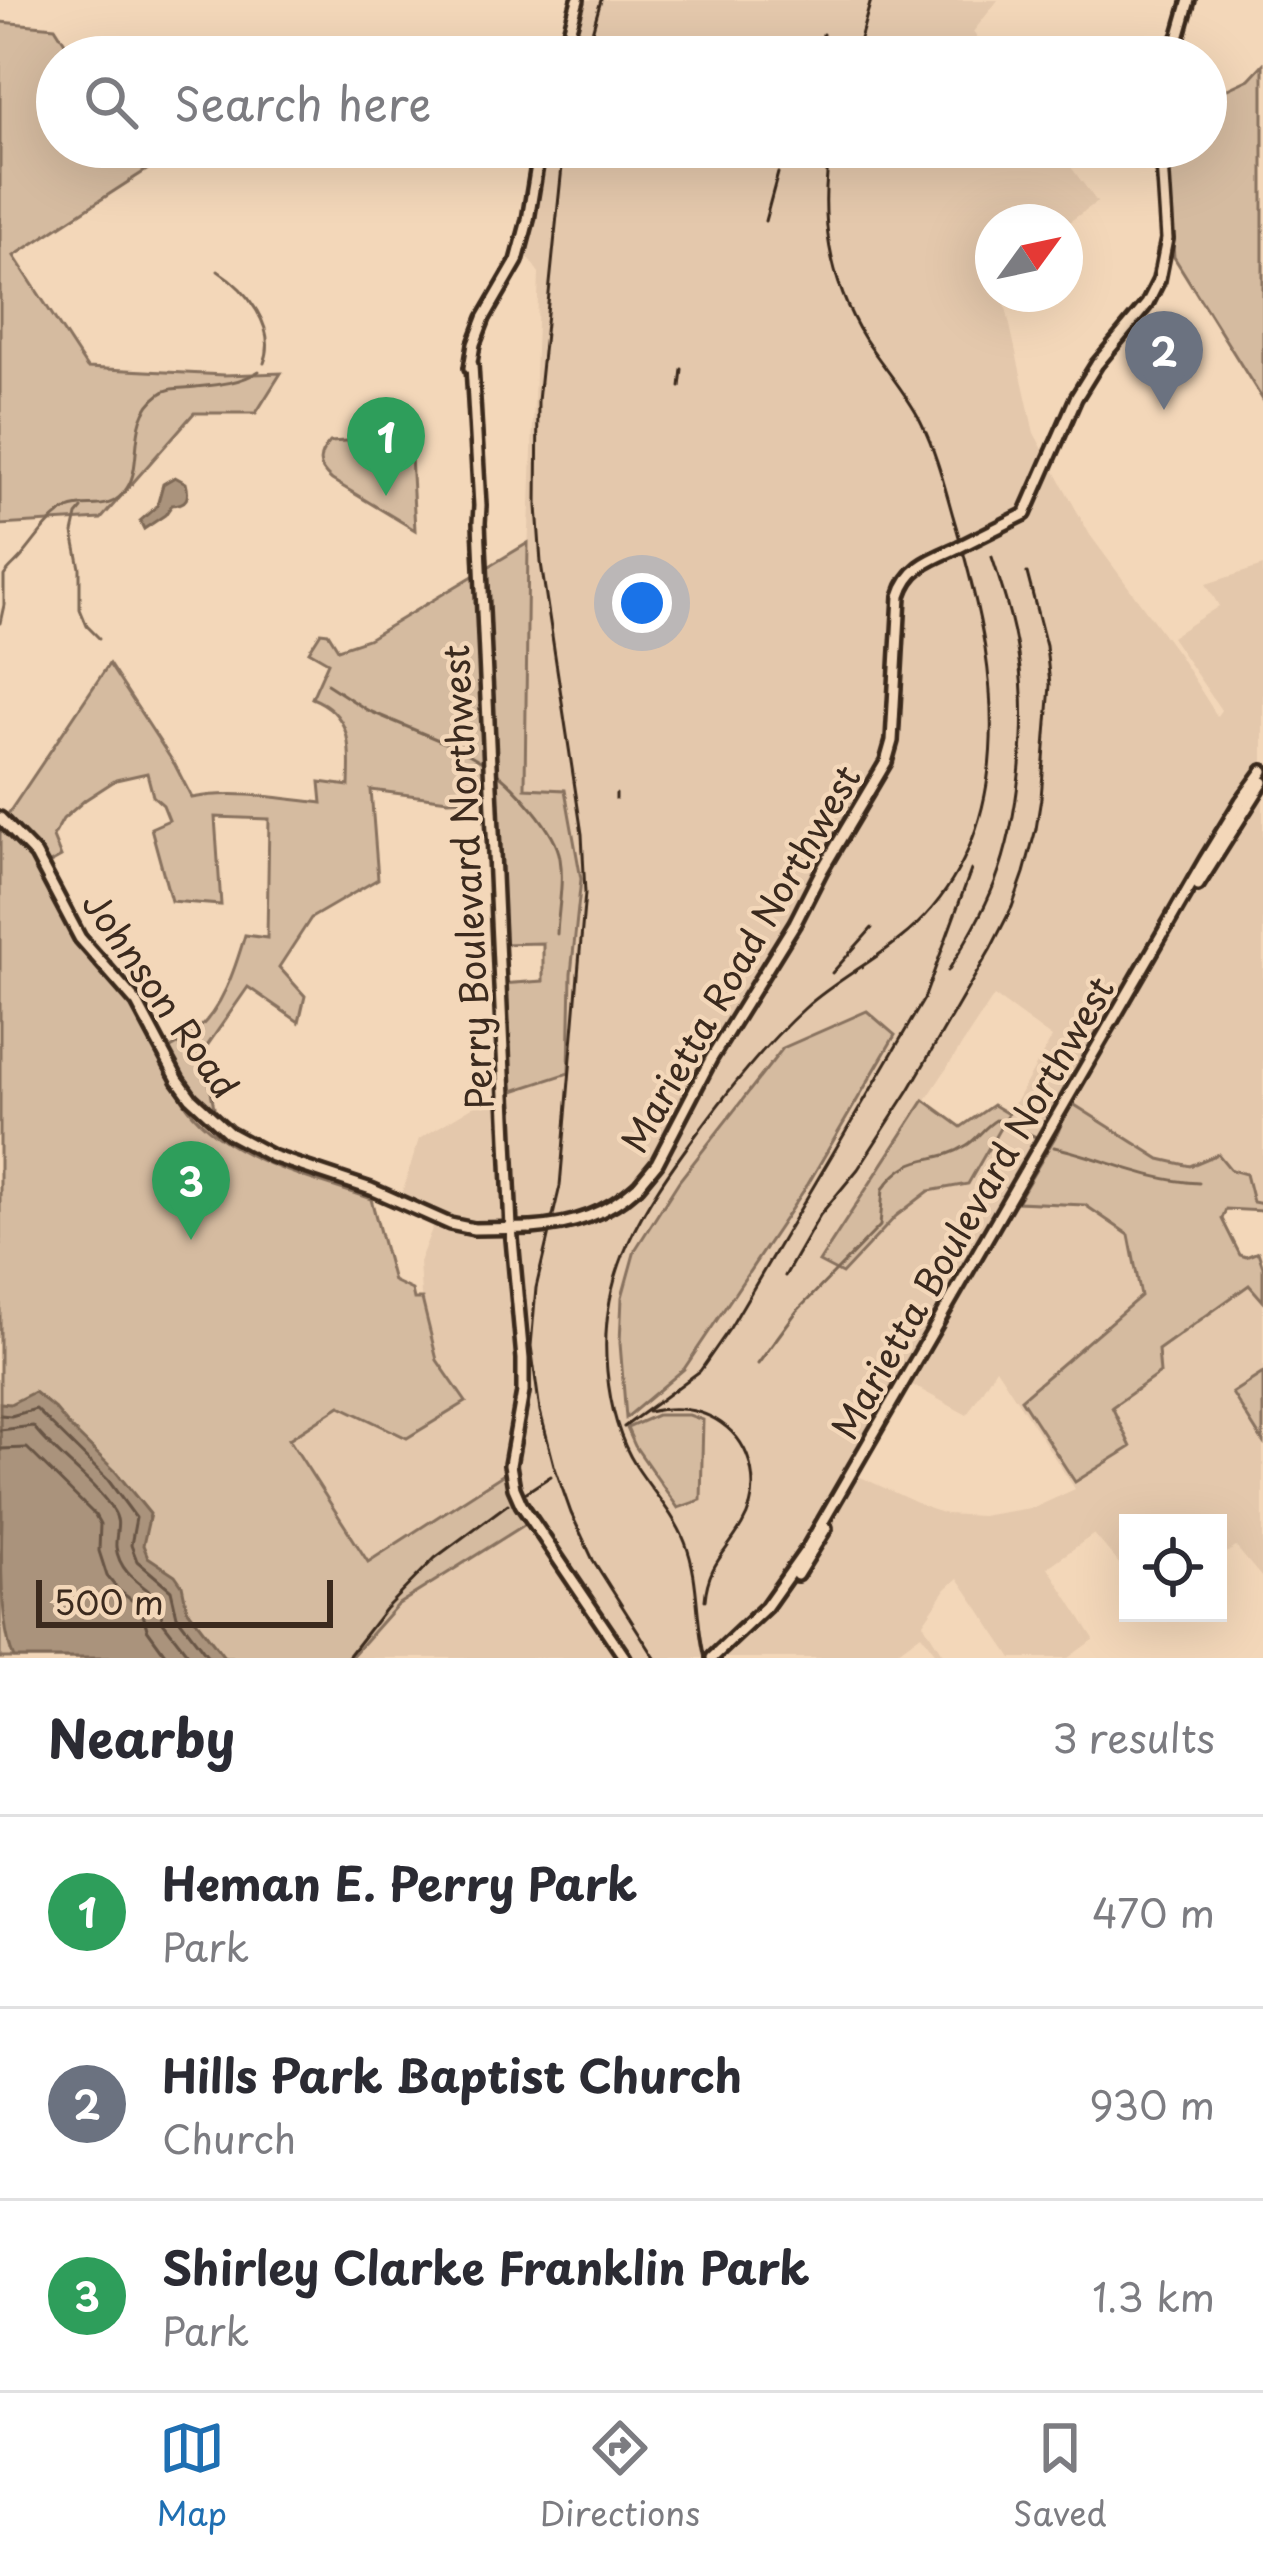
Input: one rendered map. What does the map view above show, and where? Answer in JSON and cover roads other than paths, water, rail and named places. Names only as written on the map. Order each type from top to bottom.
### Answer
[{"type":"street","points":[[568,36],[578,0]]},
{"type":"street","points":[[1176,36],[1189,0]]},
{"type":"street","name":"Perry Boulevard Northwest","points":[[537,168],[518,261],[484,318],[472,365],[511,1228],[523,1360],[523,1392],[510,1466],[521,1504],[626,1658]]},
{"type":"street","name":"Marietta Road Northwest","points":[[511,1228],[560,1226],[598,1214],[638,1186],[657,1163],[711,1059],[782,946],[886,762],[892,740],[903,584],[916,568],[1027,513],[1076,398],[1097,364],[1141,313],[1159,280],[1167,241],[1162,168]]},
{"type":"street","name":"Marietta Boulevard Northwest","points":[[718,1656],[769,1604],[807,1549],[1205,860],[1263,771]]},
{"type":"street","points":[[718,1656],[784,1594],[808,1560],[1222,843],[1263,782]]},
{"type":"street","name":"Johnson Road","points":[[0,818],[36,855],[80,938],[130,993],[178,1080],[219,1125],[272,1156],[370,1189],[449,1224],[511,1228]]},
{"type":"water","points":[[175,477],[186,483],[186,499],[144,529],[140,521],[157,506],[163,484]]},
{"type":"water","points":[[34,1392],[116,1472],[150,1514],[143,1545],[148,1557],[175,1575],[187,1609],[225,1658],[14,1658],[2,1590],[0,1403],[10,1404]]},
{"type":"waterway","points":[[218,271],[257,311],[267,336],[264,363]]},
{"type":"waterway","points":[[0,623],[4,576],[49,524],[68,509],[113,501],[127,488],[143,415],[160,394],[229,383],[259,371]]},
{"type":"waterway","points":[[82,509],[73,533],[80,568],[80,609],[99,638]]},
{"type":"waterway","points":[[327,684],[367,710],[484,763]]},
{"type":"waterway","points":[[492,769],[533,809],[557,847],[561,877],[557,934]]},
{"type":"waterway","points":[[758,1364],[797,1311],[880,1226],[883,1189],[894,1176],[914,1163],[955,1152],[996,1120],[1036,1137]]},
{"type":"waterway","points":[[1054,1147],[1144,1174],[1199,1183]]},
{"type":"railway","points":[[591,36],[601,0]]},
{"type":"railway","points":[[861,36],[871,0]]},
{"type":"railway","points":[[562,168],[538,401],[537,506],[541,563],[582,834],[585,893],[560,1186],[536,1288],[531,1346],[540,1411],[571,1513],[593,1560],[655,1658]]},
{"type":"railway","points":[[705,1658],[685,1542],[630,1455],[613,1408],[606,1336],[617,1273],[659,1187],[748,1067],[805,1008],[917,924],[946,889],[976,829],[991,750],[985,648],[971,582],[926,433],[865,339],[843,294],[827,222],[828,168]]},
{"type":"railway","points":[[765,221],[778,173]]},
{"type":"railway","points":[[680,387],[682,369]]},
{"type":"railway","points":[[948,971],[995,882],[1020,770],[1018,655],[992,557]]},
{"type":"railway","points":[[785,1276],[820,1215],[858,1169],[909,1090],[990,950],[1024,873],[1041,798],[1050,685],[1046,646],[1027,573]]},
{"type":"railway","points":[[616,794],[616,799]]},
{"type":"railway","points":[[624,1427],[700,1371],[730,1328],[924,999],[971,870]]},
{"type":"railway","points":[[832,973],[872,928]]},
{"type":"railway","points":[[648,1412],[677,1409],[704,1414],[732,1433],[747,1456],[753,1484],[748,1512],[714,1568],[705,1600]]},
{"type":"railway","points":[[525,1493],[551,1476]]},
{"type":"railway","points":[[347,1658],[385,1609],[435,1558],[508,1504]]},
{"type":"place","name":"Hills Park Baptist Church","points":[[1164,410]]},
{"type":"place","name":"Heman E. Perry Park","points":[[386,496]]},
{"type":"place","name":"Shirley Clarke Franklin Park","points":[[191,1240]]}]
